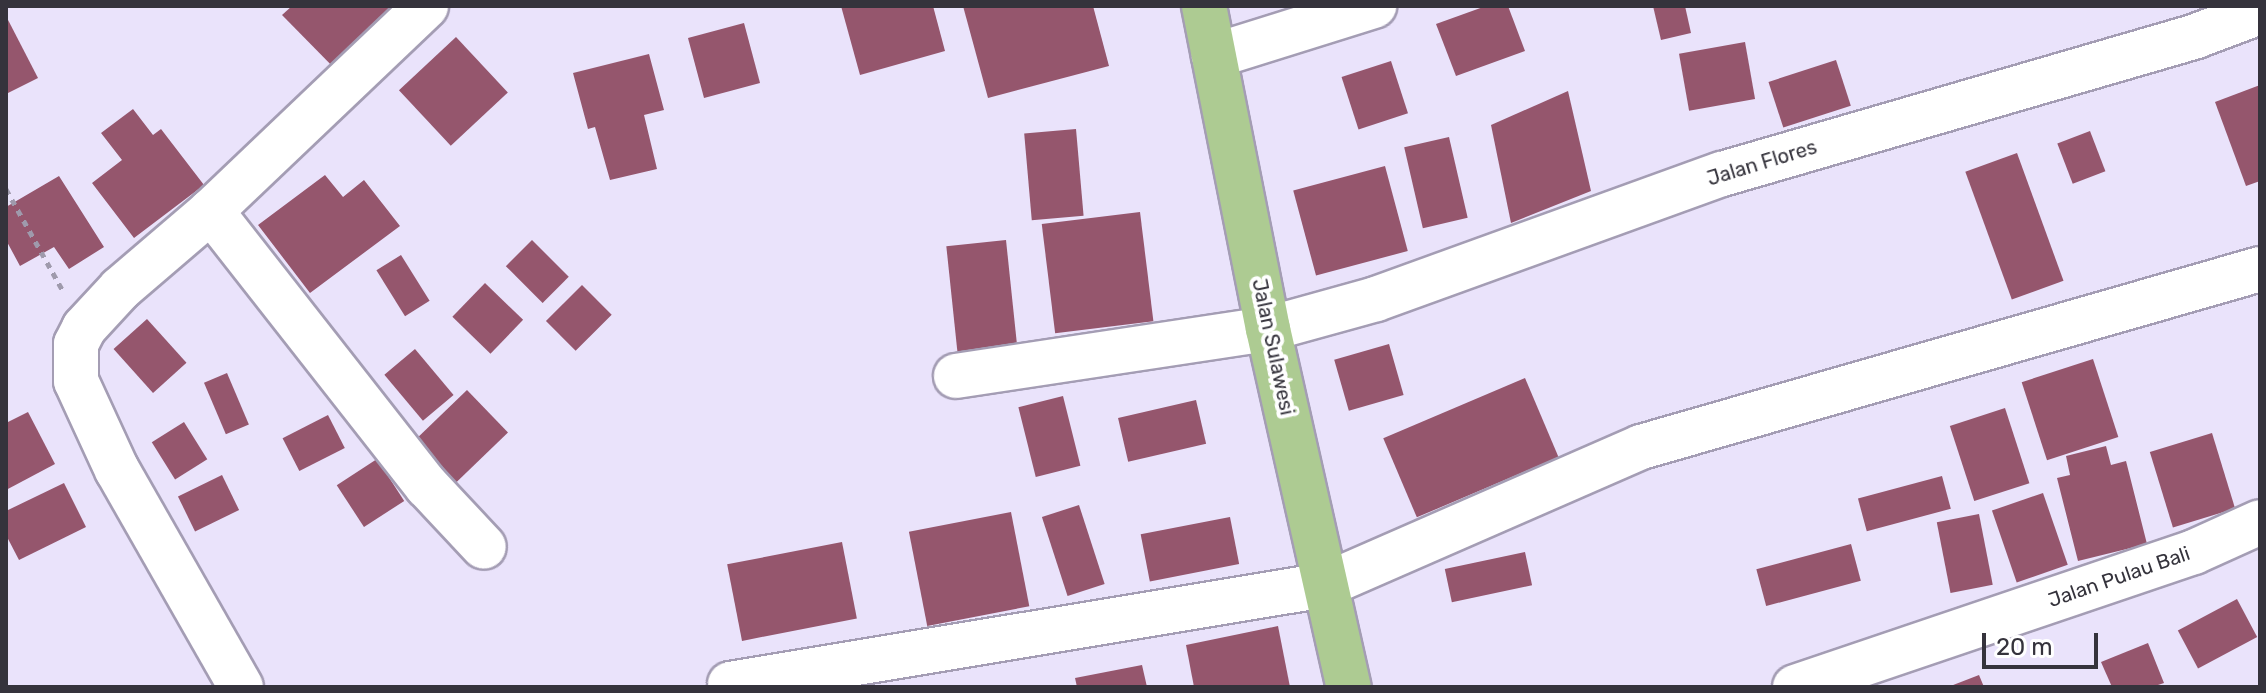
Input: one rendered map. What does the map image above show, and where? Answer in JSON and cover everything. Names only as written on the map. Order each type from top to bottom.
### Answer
[{"type":"main road","name":"Jalan Sulawesi","points":[[1204,6],[1268,329],[1349,687]]},
{"type":"street","points":[[241,687],[117,470],[76,381],[75,354],[84,328],[120,289],[211,211],[426,6]]},
{"type":"street","points":[[1214,56],[1374,6]]},
{"type":"street","name":"Jalan Flores","points":[[956,376],[1268,329],[1376,299],[1722,174],[2196,36],[2260,12]]},
{"type":"street","points":[[211,211],[427,486],[484,547]]},
{"type":"street","points":[[730,684],[1325,585],[1641,447],[2260,269]]},
{"type":"street","name":"Jalan Pulau Bali","points":[[1795,687],[2194,552],[2260,522]]},
{"type":"path","points":[[6,189],[84,328]]},
{"type":"building","points":[[292,6],[414,6],[342,76],[282,15]]},
{"type":"building","points":[[841,6],[933,6],[945,51],[860,75]]},
{"type":"building","points":[[963,6],[1093,6],[1109,66],[988,98]]},
{"type":"building","points":[[1486,6],[1508,6],[1525,51],[1456,76],[1436,24]]},
{"type":"building","points":[[1653,6],[1685,6],[1691,33],[1661,40]]},
{"type":"building","points":[[6,16],[38,78],[6,94]]},
{"type":"building","points":[[744,23],[760,83],[704,98],[688,38]]},
{"type":"building","points":[[456,37],[508,93],[451,146],[399,90]]},
{"type":"building","points":[[1745,42],[1755,99],[1689,111],[1679,54]]},
{"type":"building","points":[[649,54],[664,110],[644,115],[657,169],[610,180],[595,127],[588,129],[573,73]]},
{"type":"building","points":[[1836,60],[1851,106],[1783,128],[1768,82]]},
{"type":"building","points":[[1391,61],[1408,113],[1359,129],[1342,77]]},
{"type":"building","points":[[2260,85],[2260,181],[2246,186],[2215,102]]},
{"type":"building","points":[[1568,91],[1591,191],[1511,223],[1491,125]]},
{"type":"building","points":[[133,109],[153,135],[161,129],[204,185],[134,238],[92,183],[122,160],[101,133]]},
{"type":"building","points":[[1076,129],[1084,216],[1032,220],[1024,134]]},
{"type":"building","points":[[2090,131],[2105,171],[2073,184],[2057,144]]},
{"type":"building","points":[[1449,137],[1468,218],[1423,228],[1404,147]]},
{"type":"building","points":[[2017,153],[2064,281],[2012,300],[1965,172]]},
{"type":"building","points":[[1385,166],[1408,251],[1316,276],[1293,191]]},
{"type":"building","points":[[325,175],[343,197],[364,180],[400,226],[310,293],[258,225]]},
{"type":"building","points":[[59,176],[104,247],[69,269],[54,247],[20,266],[6,240],[6,207]]},
{"type":"building","points":[[1140,212],[1153,321],[1055,333],[1042,224]]},
{"type":"building","points":[[532,240],[569,277],[543,303],[506,266]]},
{"type":"building","points":[[1006,240],[1017,348],[958,355],[946,246]]},
{"type":"building","points":[[401,255],[430,301],[405,316],[376,270]]},
{"type":"building","points":[[485,283],[523,320],[490,354],[452,317]]},
{"type":"building","points":[[582,285],[612,315],[576,351],[546,321]]},
{"type":"building","points":[[147,319],[186,363],[153,393],[114,349]]},
{"type":"building","points":[[1389,344],[1404,395],[1349,411],[1334,360]]},
{"type":"building","points":[[415,349],[454,395],[423,421],[384,375]]},
{"type":"building","points":[[2093,359],[2118,437],[2047,460],[2022,382]]},
{"type":"building","points":[[227,373],[249,425],[226,434],[204,383]]},
{"type":"building","points":[[1525,378],[1559,457],[1417,517],[1383,438]]},
{"type":"building","points":[[467,390],[508,432],[454,485],[413,442]]},
{"type":"building","points":[[1063,396],[1080,466],[1036,477],[1018,407]]},
{"type":"building","points":[[1196,400],[1206,444],[1128,462],[1118,418]]},
{"type":"building","points":[[2005,408],[2029,483],[1974,501],[1950,426]]},
{"type":"building","points":[[28,412],[55,464],[6,490],[6,423]]},
{"type":"building","points":[[328,415],[345,448],[299,471],[283,438]]},
{"type":"building","points":[[184,422],[207,459],[175,479],[152,442]]},
{"type":"building","points":[[2212,433],[2235,509],[2173,528],[2150,452]]},
{"type":"building","points":[[2106,446],[2111,465],[2126,461],[2147,544],[2078,561],[2057,478],[2070,475],[2066,456]]},
{"type":"building","points":[[377,459],[404,501],[364,527],[337,485]]},
{"type":"building","points":[[222,475],[239,510],[195,532],[178,496]]},
{"type":"building","points":[[1942,476],[1951,509],[1867,531],[1858,499]]},
{"type":"building","points":[[64,483],[86,527],[19,560],[6,535],[6,511]]},
{"type":"building","points":[[2043,493],[2068,565],[2017,582],[1992,511]]},
{"type":"building","points":[[1079,505],[1105,584],[1068,596],[1042,517]]},
{"type":"building","points":[[1011,512],[1029,606],[927,626],[909,532]]},
{"type":"building","points":[[1979,514],[1993,585],[1951,593],[1937,522]]},
{"type":"building","points":[[1230,517],[1239,564],[1150,581],[1141,534]]},
{"type":"building","points":[[842,542],[857,619],[742,641],[727,564]]},
{"type":"building","points":[[1851,544],[1861,581],[1766,606],[1756,569]]},
{"type":"building","points":[[1525,552],[1532,585],[1452,602],[1445,569]]},
{"type":"building","points":[[2237,599],[2257,637],[2198,668],[2178,630]]},
{"type":"building","points":[[1278,626],[1290,687],[1194,687],[1186,645]]},
{"type":"building","points":[[2148,643],[2164,683],[2152,687],[2112,687],[2101,662]]},
{"type":"building","points":[[1142,665],[1147,687],[1077,687],[1075,678]]},
{"type":"building","points":[[1979,675],[1984,687],[1948,687]]}]
